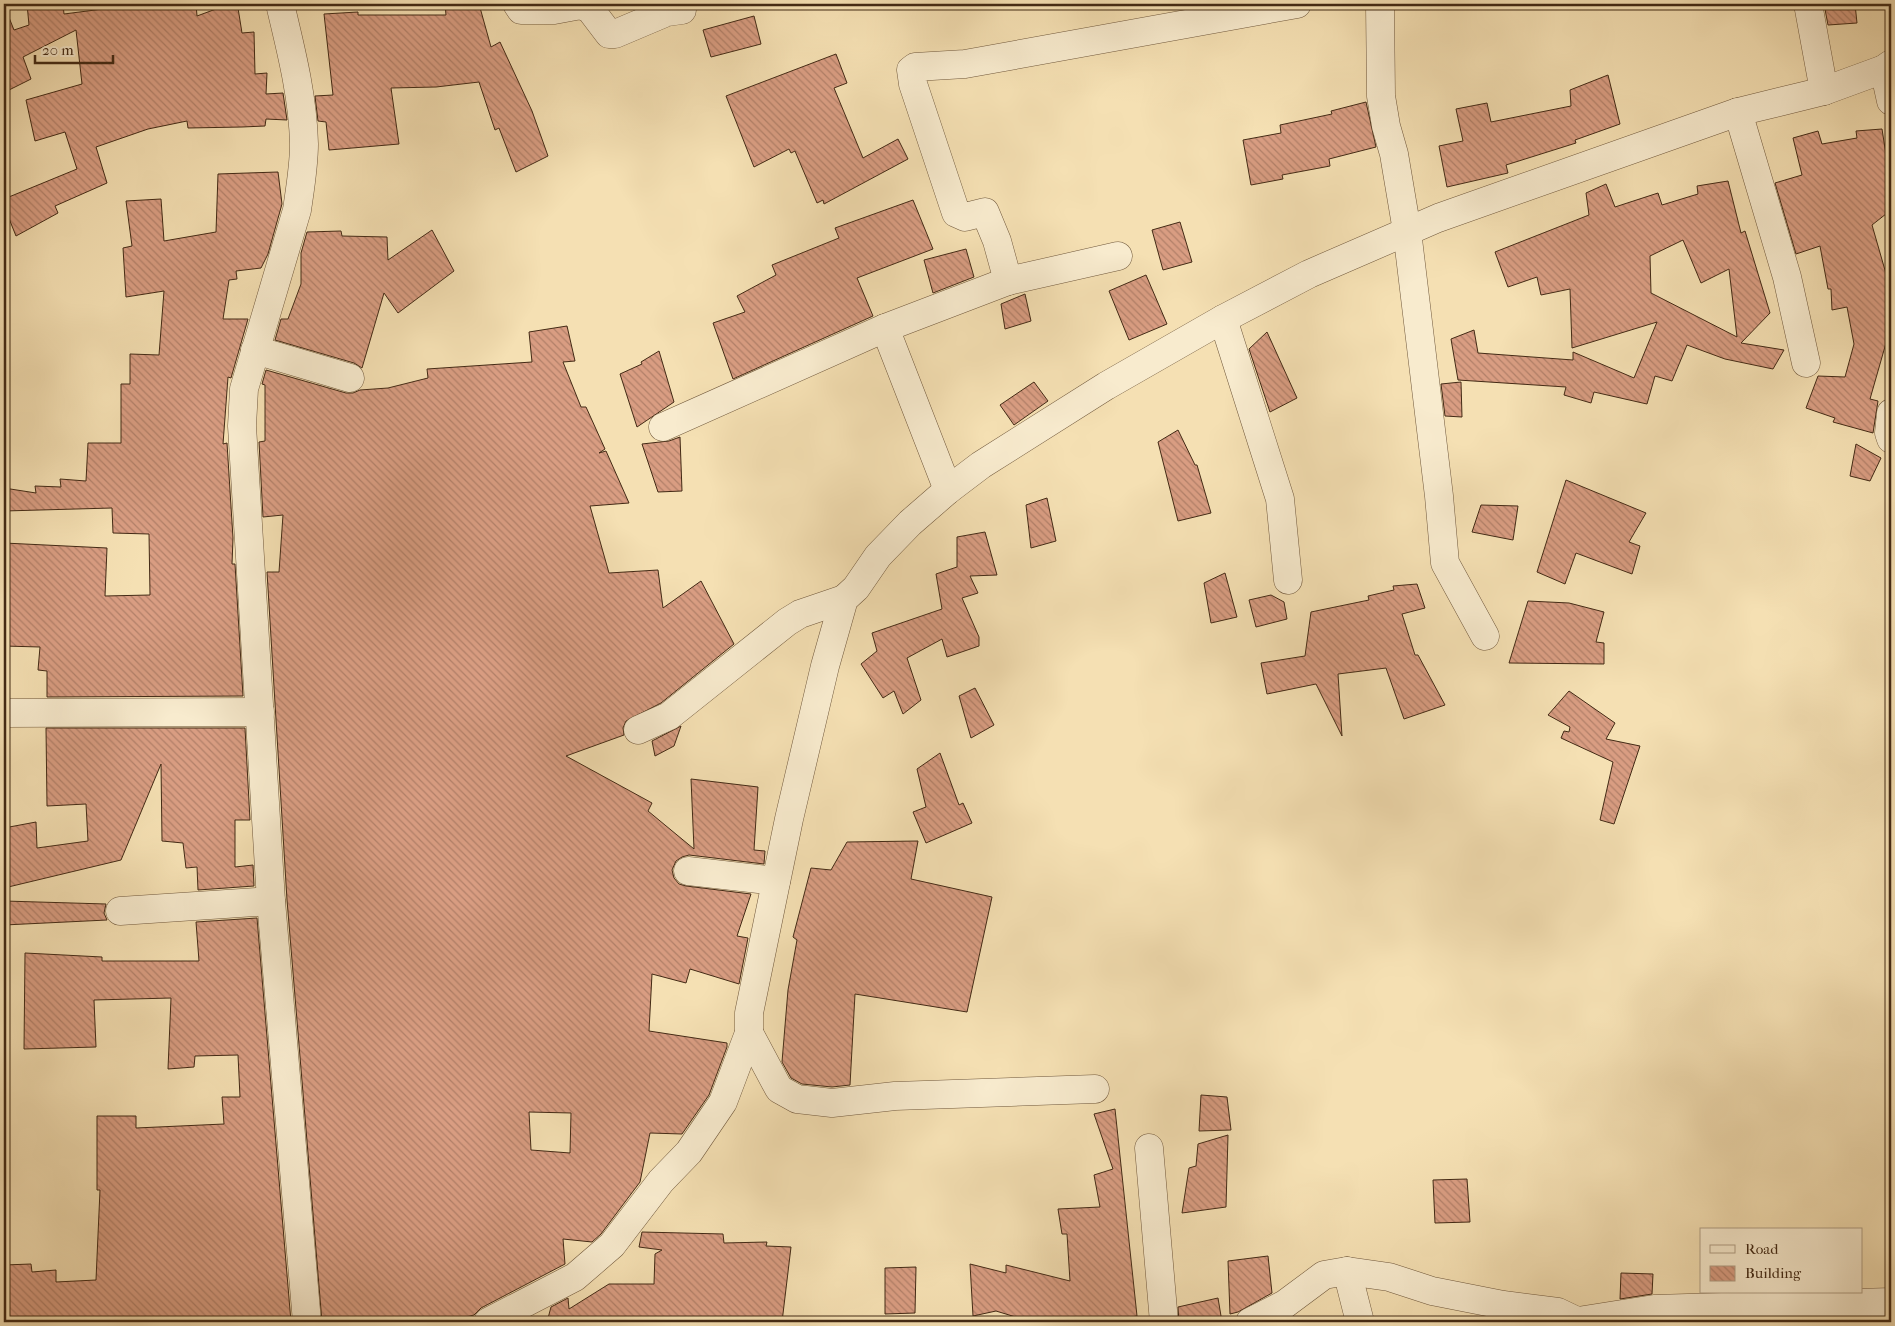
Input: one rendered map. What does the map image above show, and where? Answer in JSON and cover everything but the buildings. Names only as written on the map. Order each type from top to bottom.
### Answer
[{"type":"street","points":[[280,4],[296,76],[304,144],[297,210],[244,389],[242,426],[271,901],[307,1322]]},
{"type":"street","points":[[516,4],[521,10],[554,10],[581,5],[590,9],[609,34],[616,34],[668,12],[682,10]]},
{"type":"street","points":[[1008,281],[997,241],[985,212],[965,217],[956,213],[912,84],[911,70],[914,67],[965,64],[1297,4]]},
{"type":"street","points":[[1380,4],[1381,96],[1386,126],[1394,154],[1407,231],[1439,496],[1445,564],[1485,636]]},
{"type":"street","points":[[1808,4],[1824,91]]},
{"type":"street","points":[[638,730],[669,716],[787,622],[800,614],[844,599],[856,588],[878,556],[910,523],[948,490],[981,465],[1106,386],[1223,319],[1310,274],[1438,218],[1738,112],[1824,91],[1887,67],[1891,101]]},
{"type":"street","points":[[1738,112],[1787,277],[1806,363]]},
{"type":"street","points":[[663,428],[885,328],[1008,281],[1118,256]]},
{"type":"street","points":[[1223,319],[1280,499],[1288,580]]},
{"type":"street","points":[[885,328],[948,490]]},
{"type":"street","points":[[255,350],[350,378]]},
{"type":"street","points":[[1891,413],[1889,433],[1891,439]]},
{"type":"street","points":[[488,1322],[575,1277],[612,1245],[661,1181],[688,1152],[723,1102],[749,1033],[749,1013],[776,881],[825,666],[844,599]]},
{"type":"street","points":[[4,713],[260,712]]},
{"type":"street","points":[[688,872],[776,881]]},
{"type":"street","points":[[120,911],[271,901]]},
{"type":"street","points":[[749,1033],[779,1089],[797,1099],[832,1103],[895,1096],[1095,1090]]},
{"type":"street","points":[[1149,1148],[1164,1322]]},
{"type":"street","points":[[1347,1271],[1360,1322]]},
{"type":"street","points":[[1250,1322],[1285,1304],[1324,1275],[1347,1271],[1389,1276],[1432,1291],[1503,1305],[1558,1312],[1578,1322],[1654,1309],[1891,1302]]}]
